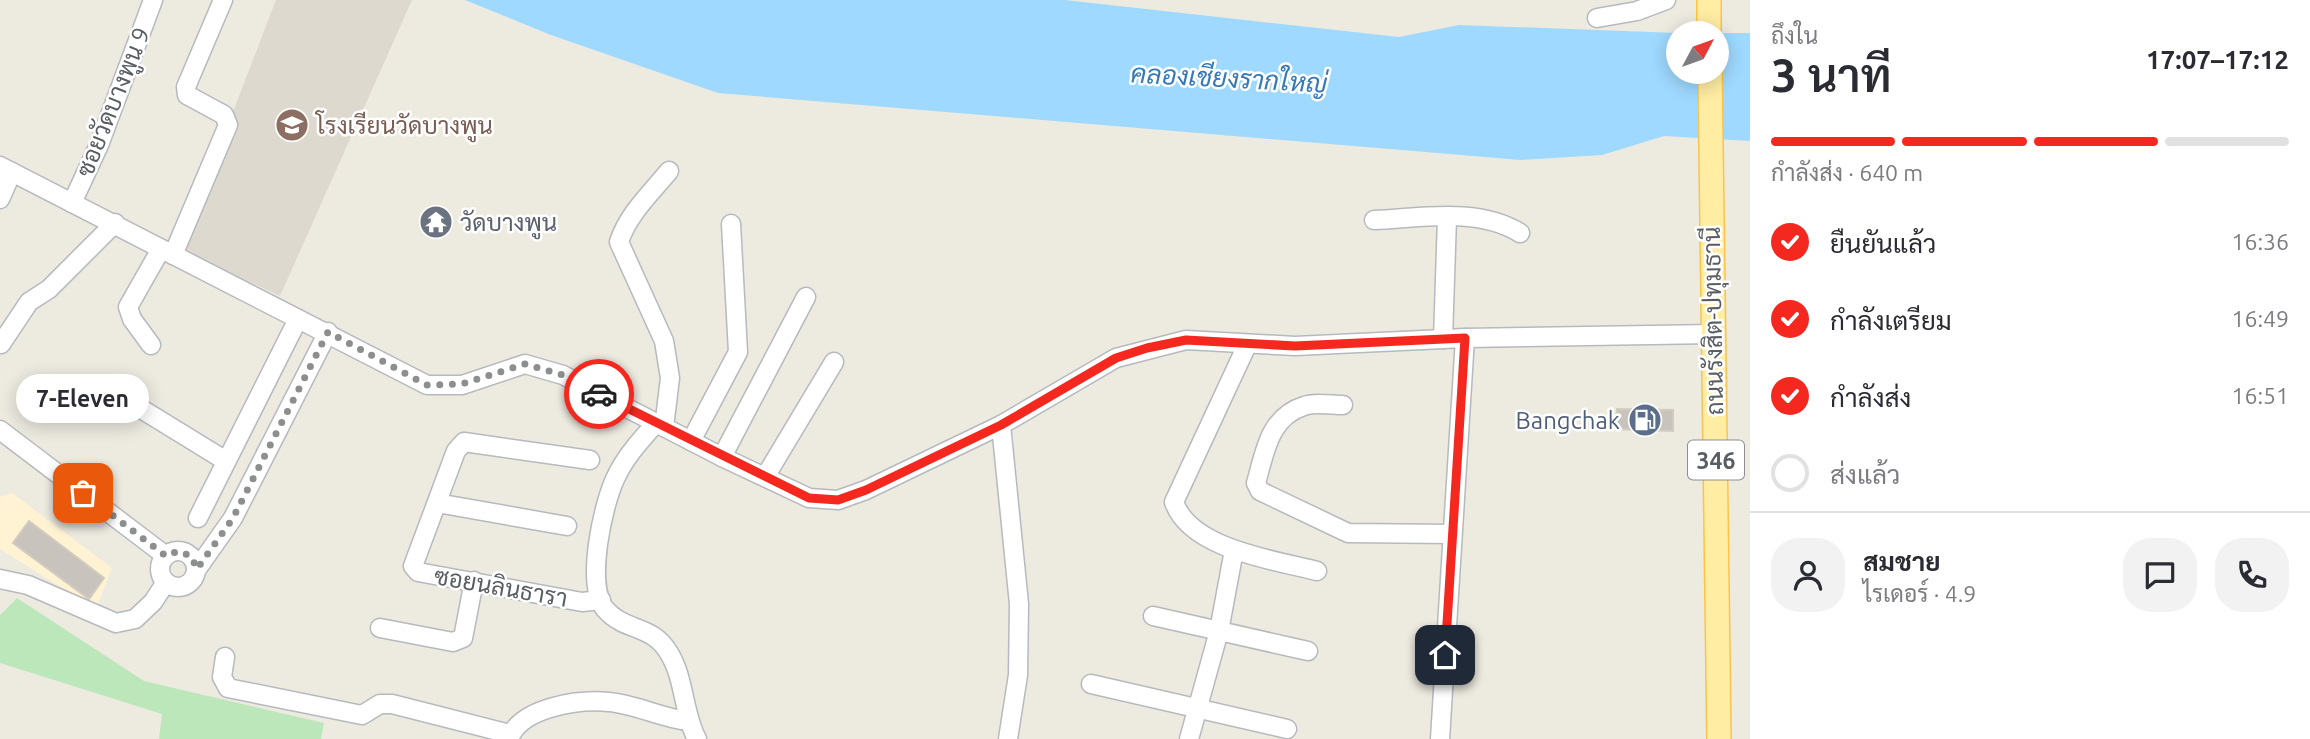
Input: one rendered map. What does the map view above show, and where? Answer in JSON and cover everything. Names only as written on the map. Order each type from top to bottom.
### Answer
[{"type":"main road","name":"ถนนรังสิต-ปทุมธานี","points":[[1710,84],[1719,739]]},
{"type":"street","name":"ซอยวัดบางพูน 9","points":[[72,203],[113,109],[153,0]]},
{"type":"street","points":[[151,345],[132,318],[128,307],[167,252],[228,125],[224,115],[187,95],[187,87],[223,0]]},
{"type":"street","points":[[1597,18],[1637,12],[1666,0]]},
{"type":"street","points":[[0,199],[6,169],[427,385],[462,384],[525,364],[563,375],[722,457],[809,498],[838,500],[866,490],[1001,425],[1116,358],[1186,340],[1247,345],[1714,334]]},
{"type":"street","points":[[669,171],[636,210],[623,229],[619,243],[664,341],[670,378],[660,425],[630,452],[614,481],[595,557],[601,600],[605,608],[624,624],[656,635],[671,655],[681,684],[688,721],[697,739]]},
{"type":"street","points":[[1374,220],[1447,218],[1495,222],[1520,233]]},
{"type":"street","points":[[1443,339],[1447,218]]},
{"type":"street","points":[[1,344],[29,302],[49,289],[115,223]]},
{"type":"street","points":[[691,441],[738,352],[731,224]]},
{"type":"street","points":[[722,457],[806,297]]},
{"type":"street","points":[[198,518],[298,318]]},
{"type":"street","points":[[197,569],[191,556],[185,552],[171,552],[160,569],[166,582],[172,586],[186,586],[196,576],[197,569],[233,518],[328,332]]},
{"type":"street","points":[[1440,739],[1465,338]]},
{"type":"street","points":[[1247,345],[1174,502],[1184,522],[1234,550],[1317,571]]},
{"type":"street","points":[[765,477],[834,362]]},
{"type":"street","points":[[1343,405],[1304,405],[1277,423],[1270,432],[1256,483],[1260,491],[1348,533],[1452,534]]},
{"type":"street","points":[[143,410],[226,461]]},
{"type":"street","points":[[1001,425],[1019,604],[1018,676],[1007,739]]},
{"type":"street","points":[[0,430],[166,556]]},
{"type":"street","name":"ซอยนลินธารา","points":[[590,460],[464,442],[456,451],[413,566],[418,572],[582,602],[601,600]]},
{"type":"street","points":[[437,503],[567,526]]},
{"type":"street","points":[[1189,739],[1219,631],[1234,550]]},
{"type":"street","points":[[0,579],[28,585],[116,623],[135,619],[153,602],[166,582]]},
{"type":"street","points":[[380,628],[453,642],[463,638],[474,581]]},
{"type":"street","points":[[1153,616],[1308,651]]},
{"type":"street","points":[[225,657],[222,677],[228,688],[362,715],[380,704],[392,704],[510,737],[517,724],[538,713],[584,702],[611,702],[666,719],[688,721]]},
{"type":"street","points":[[1091,684],[1287,729]]},
{"type":"shaded area","name":"โรงเรียนวัดบางพูน","points":[[276,0],[412,0],[280,296],[180,249]]},
{"type":"shaded area","points":[[12,493],[112,568],[96,609],[0,549],[0,497]]},
{"type":"green space","points":[[17,598],[144,681],[324,723],[321,739],[159,739],[162,714],[0,663],[0,615]]},
{"type":"water","name":"คลองเชียงรากใหญ่","points":[[465,0],[1065,0],[1399,37],[1459,25],[1666,33],[1666,84],[1729,84],[1729,33],[1750,33],[1750,141],[1664,136],[1602,155],[1521,160],[718,93],[551,35]]},
{"type":"building","name":"Bangchak","points":[[1617,409],[1673,410],[1673,431],[1616,429]]},
{"type":"building","points":[[29,521],[104,578],[89,599],[13,543]]},
{"type":"way so far","points":[[83,493],[166,556],[171,552],[185,552],[191,556],[197,569],[233,518],[328,332],[427,385],[462,384],[525,364],[563,375],[599,394]]},
{"type":"place","name":"โรงเรียนวัดบางพูน","points":[[292,125]]},
{"type":"place","name":"วัดบางพูน","points":[[436,222]]},
{"type":"place","name":"Bangchak","points":[[1645,420]]},
{"type":"place","name":"7-Eleven","points":[[83,493]]},
{"type":"route","points":[[599,394],[809,498],[838,500],[866,490],[1001,425],[1116,358],[1147,348],[1186,340],[1295,346],[1465,338],[1445,655]]}]
